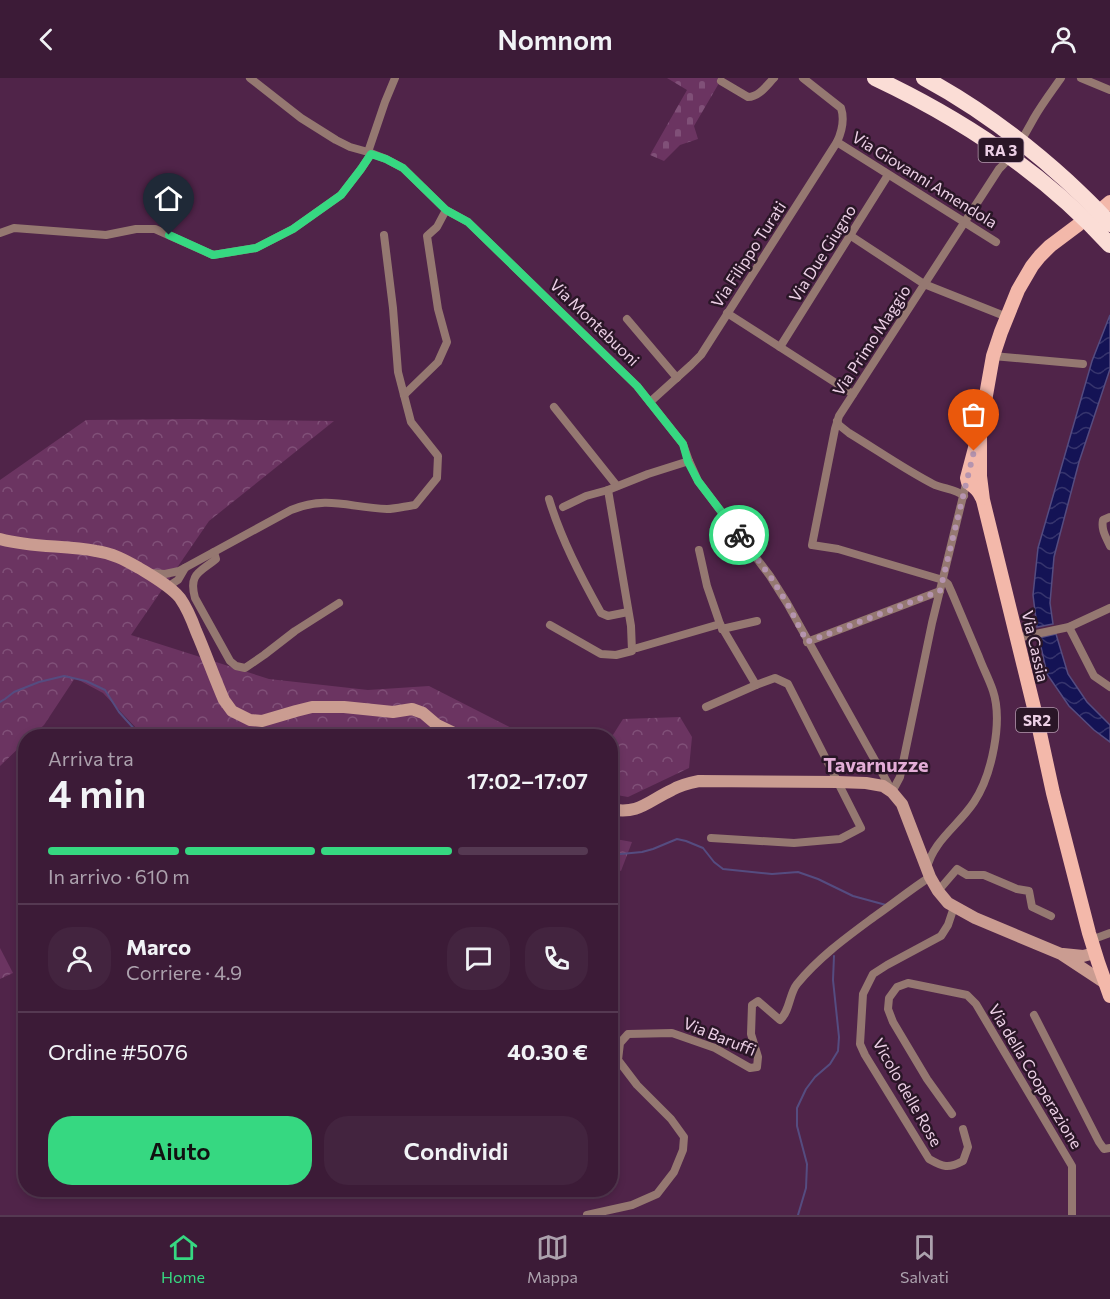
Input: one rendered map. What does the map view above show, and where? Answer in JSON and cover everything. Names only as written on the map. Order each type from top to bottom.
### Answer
[{"type":"highway","name":"RA 3","points":[[875,78],[944,114],[1018,162],[1072,207],[1110,245]]},
{"type":"highway","name":"RA 3","points":[[924,78],[1001,127],[1055,170],[1110,224]]},
{"type":"main road","points":[[971,485],[993,356],[1018,290],[1032,266],[1050,246],[1078,225]]},
{"type":"main road","name":"Via Cassia","points":[[971,485],[980,493],[983,500],[1053,793],[1094,952],[1107,989]]},
{"type":"main road","points":[[0,539],[34,546],[108,553],[121,558],[167,587],[180,598],[193,623],[224,700],[232,711],[250,720],[262,721],[312,707],[344,707],[393,712],[412,709],[423,713],[445,729]]},
{"type":"main road","points":[[618,811],[640,808],[684,784],[699,781],[875,784],[892,792]]},
{"type":"main road","name":"Via Montebuoni","points":[[892,792],[902,804],[929,873],[938,891],[948,903],[975,918],[1061,954]]},
{"type":"main road","points":[[1061,954],[1083,956],[1094,952]]},
{"type":"main road","points":[[1072,961],[1087,965],[1094,952]]},
{"type":"main road","points":[[1061,954],[1107,989]]},
{"type":"street","name":"Via Montebuoni","points":[[250,78],[301,118],[350,147],[386,159],[403,168],[446,210],[468,222],[637,386],[683,444],[688,462],[698,481],[770,576],[787,603],[892,792]]},
{"type":"street","points":[[0,225],[106,235],[155,229],[213,255],[256,248],[293,229],[341,195],[361,169],[369,153],[395,78]]},
{"type":"street","points":[[721,81],[748,97],[752,97],[774,78]]},
{"type":"street","points":[[803,78],[841,108],[843,123],[837,142]]},
{"type":"street","name":"Via Primo Maggio","points":[[943,580],[838,549],[812,545],[837,421],[964,221],[1029,129],[1061,78]]},
{"type":"street","points":[[1081,78],[1110,90]]},
{"type":"street","name":"Via Giovanni Amendola","points":[[837,142],[996,242]]},
{"type":"street","name":"Via Filippo Turati","points":[[650,402],[700,355],[837,142]]},
{"type":"street","name":"Via Due Giugno","points":[[780,347],[888,175]]},
{"type":"street","points":[[404,395],[438,362],[447,342],[438,309],[427,237],[436,228],[446,210]]},
{"type":"street","points":[[0,232],[14,228]]},
{"type":"street","points":[[167,587],[181,572],[214,552],[305,504],[319,502],[388,509],[415,505],[437,478],[438,456],[411,422],[398,372],[384,235]]},
{"type":"street","points":[[851,236],[924,284],[1007,317]]},
{"type":"street","points":[[728,313],[853,394]]},
{"type":"street","points":[[627,319],[677,378]]},
{"type":"street","points":[[993,356],[1083,363]]},
{"type":"street","points":[[554,407],[618,486]]},
{"type":"street","points":[[837,421],[849,433],[936,486],[959,492],[971,485]]},
{"type":"street","points":[[563,507],[586,496],[688,462]]},
{"type":"street","points":[[892,792],[900,777],[932,623],[971,485]]},
{"type":"street","points":[[550,625],[601,654],[616,655],[632,651],[631,626],[608,490]]},
{"type":"street","points":[[549,499],[554,518],[601,613],[608,616],[628,612]]},
{"type":"street","points":[[1110,517],[1103,520],[1102,525],[1110,546]]},
{"type":"street","points":[[699,550],[721,626],[756,686]]},
{"type":"street","points":[[214,552],[216,559],[195,576],[193,590],[215,634],[236,666],[245,668],[295,631],[339,603]]},
{"type":"street","points":[[147,573],[181,572]]},
{"type":"street","points":[[180,598],[181,572]]},
{"type":"street","points":[[929,873],[929,862],[935,848],[969,810],[980,792],[991,763],[996,727],[993,692],[948,584],[943,580]]},
{"type":"street","points":[[807,642],[940,591]]},
{"type":"street","points":[[1017,638],[1070,627],[1110,608]]},
{"type":"street","points":[[637,648],[721,626],[758,621]]},
{"type":"street","points":[[1070,627],[1094,676],[1110,687]]},
{"type":"street","points":[[201,642],[215,634]]},
{"type":"street","points":[[706,707],[775,678],[788,684],[861,828],[840,839],[795,843],[711,838]]},
{"type":"street","points":[[916,841],[926,849],[935,848]]},
{"type":"street","points":[[938,891],[957,869],[967,875],[984,875],[1017,889],[1029,891],[1032,907],[1051,916]]},
{"type":"street","name":"Via Baruffi","points":[[587,1215],[632,1205],[657,1194],[675,1172],[683,1150],[684,1137],[671,1119],[637,1085],[618,1060],[620,1043],[628,1034],[672,1033],[715,1048],[750,1068],[757,1067],[758,1057],[751,1034],[752,1005],[758,1001],[780,1020],[784,1017],[795,986],[815,965],[929,873]]},
{"type":"street","name":"Vicolo delle Rose","points":[[954,907],[948,925],[941,936],[873,974],[863,994],[860,1044],[929,1158],[940,1165],[952,1167],[963,1161],[968,1147],[963,1129]]},
{"type":"street","points":[[1094,952],[1110,933]]},
{"type":"street","name":"Via della Cooperazione","points":[[952,1114],[927,1079],[893,1022],[888,1009],[889,998],[897,987],[908,983],[967,995],[976,1004],[1072,1166],[1072,1215]]},
{"type":"street","points":[[1034,1015],[1099,1142],[1104,1149],[1110,1148]]},
{"type":"green space","points":[[667,78],[722,78],[694,126],[698,139],[680,145],[664,161],[650,155],[687,90]]},
{"type":"green space","points":[[86,420],[334,421],[209,521],[131,635],[269,679],[368,690],[429,686],[513,729],[137,729],[103,693],[75,678],[40,729],[18,729],[18,749],[0,766],[0,480]]},
{"type":"green space","points":[[680,717],[692,737],[689,768],[628,797],[618,795],[617,729],[623,719]]},
{"type":"green space","points":[[618,839],[632,842],[621,871],[618,870]]},
{"type":"green space","points":[[0,948],[13,973],[0,979]]},
{"type":"water","points":[[1110,315],[1110,369],[1079,462],[1054,557],[1050,603],[1053,624],[1037,627],[1033,595],[1038,548],[1092,361]]},
{"type":"water","points":[[1056,634],[1068,674],[1087,702],[1110,725],[1110,742],[1069,706],[1047,674],[1039,638]]},
{"type":"waterway","points":[[0,702],[14,692],[39,682],[64,676],[86,681],[105,690],[119,712],[134,729]]},
{"type":"waterway","points":[[618,854],[642,852],[677,839],[703,848],[723,869],[772,874],[798,872],[853,896],[886,905]]},
{"type":"waterway","points":[[798,1215],[806,1188],[807,1164],[797,1126],[797,1108],[806,1089],[815,1077],[830,1064],[838,1051],[839,1037],[833,980],[834,956]]},
{"type":"way so far","points":[[739,535],[770,576],[807,642],[940,591],[974,451]]},
{"type":"district","name":"Tavarnuzze","points":[[876,764]]},
{"type":"route","points":[[169,235],[213,255],[256,248],[293,229],[341,195],[371,154],[386,159],[403,168],[446,210],[468,222],[637,386],[683,444],[688,462],[698,481],[739,535]]}]
